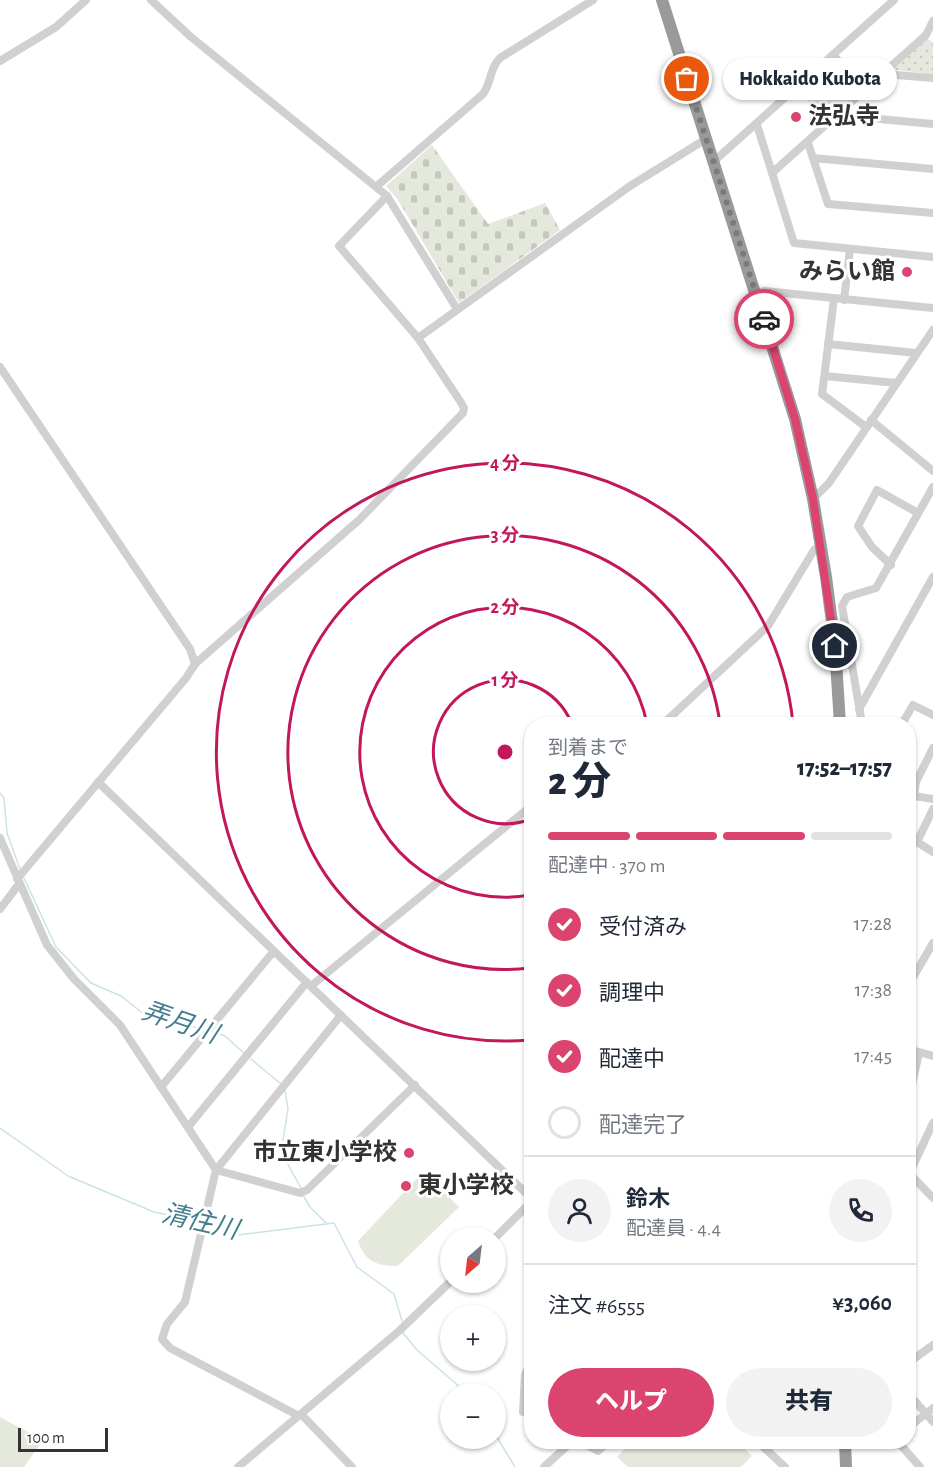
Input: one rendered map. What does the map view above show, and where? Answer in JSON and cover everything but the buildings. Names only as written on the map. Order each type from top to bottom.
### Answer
[{"type":"highway","points":[[662,0],[795,419],[821,546],[835,646],[840,717]]},
{"type":"highway","points":[[845,1449],[846,1467]]},
{"type":"street","points":[[0,61],[56,27],[86,0]]},
{"type":"street","points":[[151,0],[191,37],[387,196],[457,309]]},
{"type":"street","points":[[377,186],[483,94],[489,86],[490,70],[500,58],[593,0]]},
{"type":"street","points":[[714,162],[894,0]]},
{"type":"street","points":[[772,172],[865,90],[930,38],[933,21]]},
{"type":"street","points":[[834,56],[865,90]]},
{"type":"street","points":[[884,74],[933,78]]},
{"type":"street","points":[[837,115],[933,124]]},
{"type":"street","points":[[757,125],[794,243],[933,257]]},
{"type":"street","points":[[418,338],[630,186],[706,139]]},
{"type":"street","points":[[808,142],[828,204],[933,213]]},
{"type":"street","points":[[813,158],[933,169]]},
{"type":"street","points":[[0,909],[18,881],[186,678],[195,664],[359,520],[458,420],[464,408],[418,338],[339,246],[387,196]]},
{"type":"street","points":[[844,300],[850,249]]},
{"type":"street","points":[[756,294],[764,291],[933,308]]},
{"type":"street","points":[[834,298],[822,394],[933,471]]},
{"type":"street","points":[[813,499],[829,483],[932,332]]},
{"type":"street","points":[[828,344],[916,353]]},
{"type":"street","points":[[0,367],[190,649],[195,664]]},
{"type":"street","points":[[825,376],[896,383]]},
{"type":"street","points":[[860,717],[842,606],[847,597],[876,588],[933,487]]},
{"type":"street","points":[[891,565],[858,530],[867,508],[877,490],[918,513]]},
{"type":"street","points":[[670,717],[768,626],[814,550],[821,546]]},
{"type":"street","points":[[859,710],[933,577]]},
{"type":"street","points":[[906,717],[913,705],[933,715]]},
{"type":"street","points":[[916,774],[933,748]]},
{"type":"street","points":[[98,782],[415,1085],[524,1193]]},
{"type":"street","points":[[916,796],[933,799]]},
{"type":"street","points":[[933,809],[916,842],[933,852]]},
{"type":"street","points":[[188,1127],[309,984],[524,812]]},
{"type":"street","points":[[0,838],[47,945],[57,960],[120,1025],[216,1170],[293,1192],[307,1190],[415,1085]]},
{"type":"street","points":[[916,975],[929,958],[933,943]]},
{"type":"street","points":[[161,1087],[274,951]]},
{"type":"street","points":[[341,1015],[216,1170],[185,1302],[167,1324],[162,1339],[170,1348],[300,1415],[352,1467]]},
{"type":"street","points":[[916,1052],[933,1056]]},
{"type":"street","points":[[916,1069],[920,1053]]},
{"type":"street","points":[[916,1157],[933,1123]]},
{"type":"street","points":[[916,1181],[933,1198]]},
{"type":"street","points":[[505,1227],[524,1207]]},
{"type":"street","points":[[238,1467],[399,1331],[440,1292]]},
{"type":"street","points":[[916,1358],[933,1345]]},
{"type":"street","points":[[523,1412],[524,1394]]},
{"type":"street","points":[[916,1399],[929,1411],[933,1422]]},
{"type":"street","points":[[916,1422],[929,1411]]},
{"type":"street","points":[[544,1467],[564,1449]]},
{"type":"street","points":[[766,1449],[786,1467]]},
{"type":"street","points":[[904,1449],[920,1467]]},
{"type":"green space","points":[[927,39],[933,42],[933,74],[894,70]]},
{"type":"green space","points":[[829,65],[835,66],[856,87],[857,92],[826,121],[800,91]]},
{"type":"green space","points":[[432,145],[488,224],[545,203],[560,230],[459,303],[398,200],[386,186]]},
{"type":"green space","points":[[423,1172],[459,1207],[398,1266],[378,1264],[364,1254],[358,1241]]},
{"type":"green space","points":[[0,1417],[43,1440],[24,1467],[0,1467]]},
{"type":"green space","points":[[625,1449],[745,1449],[752,1456],[741,1467],[628,1467],[617,1457]]},
{"type":"waterway","name":"弄月川","points":[[0,793],[4,798],[7,833],[20,869]]},
{"type":"waterway","name":"弄月川","points":[[23,876],[56,947],[91,983],[121,996],[149,1018],[204,1029]]},
{"type":"waterway","name":"弄月川","points":[[212,1031],[225,1036],[245,1054]]},
{"type":"waterway","name":"弄月川","points":[[251,1059],[281,1084]]},
{"type":"waterway","name":"弄月川","points":[[285,1091],[288,1109],[281,1152],[301,1188]]},
{"type":"waterway","name":"清住川","points":[[0,1128],[68,1176],[154,1212],[201,1222]]},
{"type":"waterway","name":"弄月川","points":[[303,1195],[310,1207],[327,1224]]},
{"type":"waterway","name":"清住川","points":[[208,1224],[238,1235],[334,1223],[357,1267],[394,1294],[402,1321]]},
{"type":"waterway","name":"清住川","points":[[403,1333],[417,1350],[455,1383]]},
{"type":"waterway","name":"清住川","points":[[504,1449],[515,1467]]},
{"type":"way so far","points":[[687,79],[764,319]]},
{"type":"place","name":"Hokkaido Kubota","points":[[687,79]]},
{"type":"place","name":"法弘寺","points":[[796,117]]},
{"type":"place","name":"みらい館","points":[[907,272]]},
{"type":"place","name":"市立東小学校","points":[[409,1153]]},
{"type":"place","name":"東小学校","points":[[406,1186]]},
{"type":"route","points":[[764,319],[795,419],[813,499],[835,646]]}]
